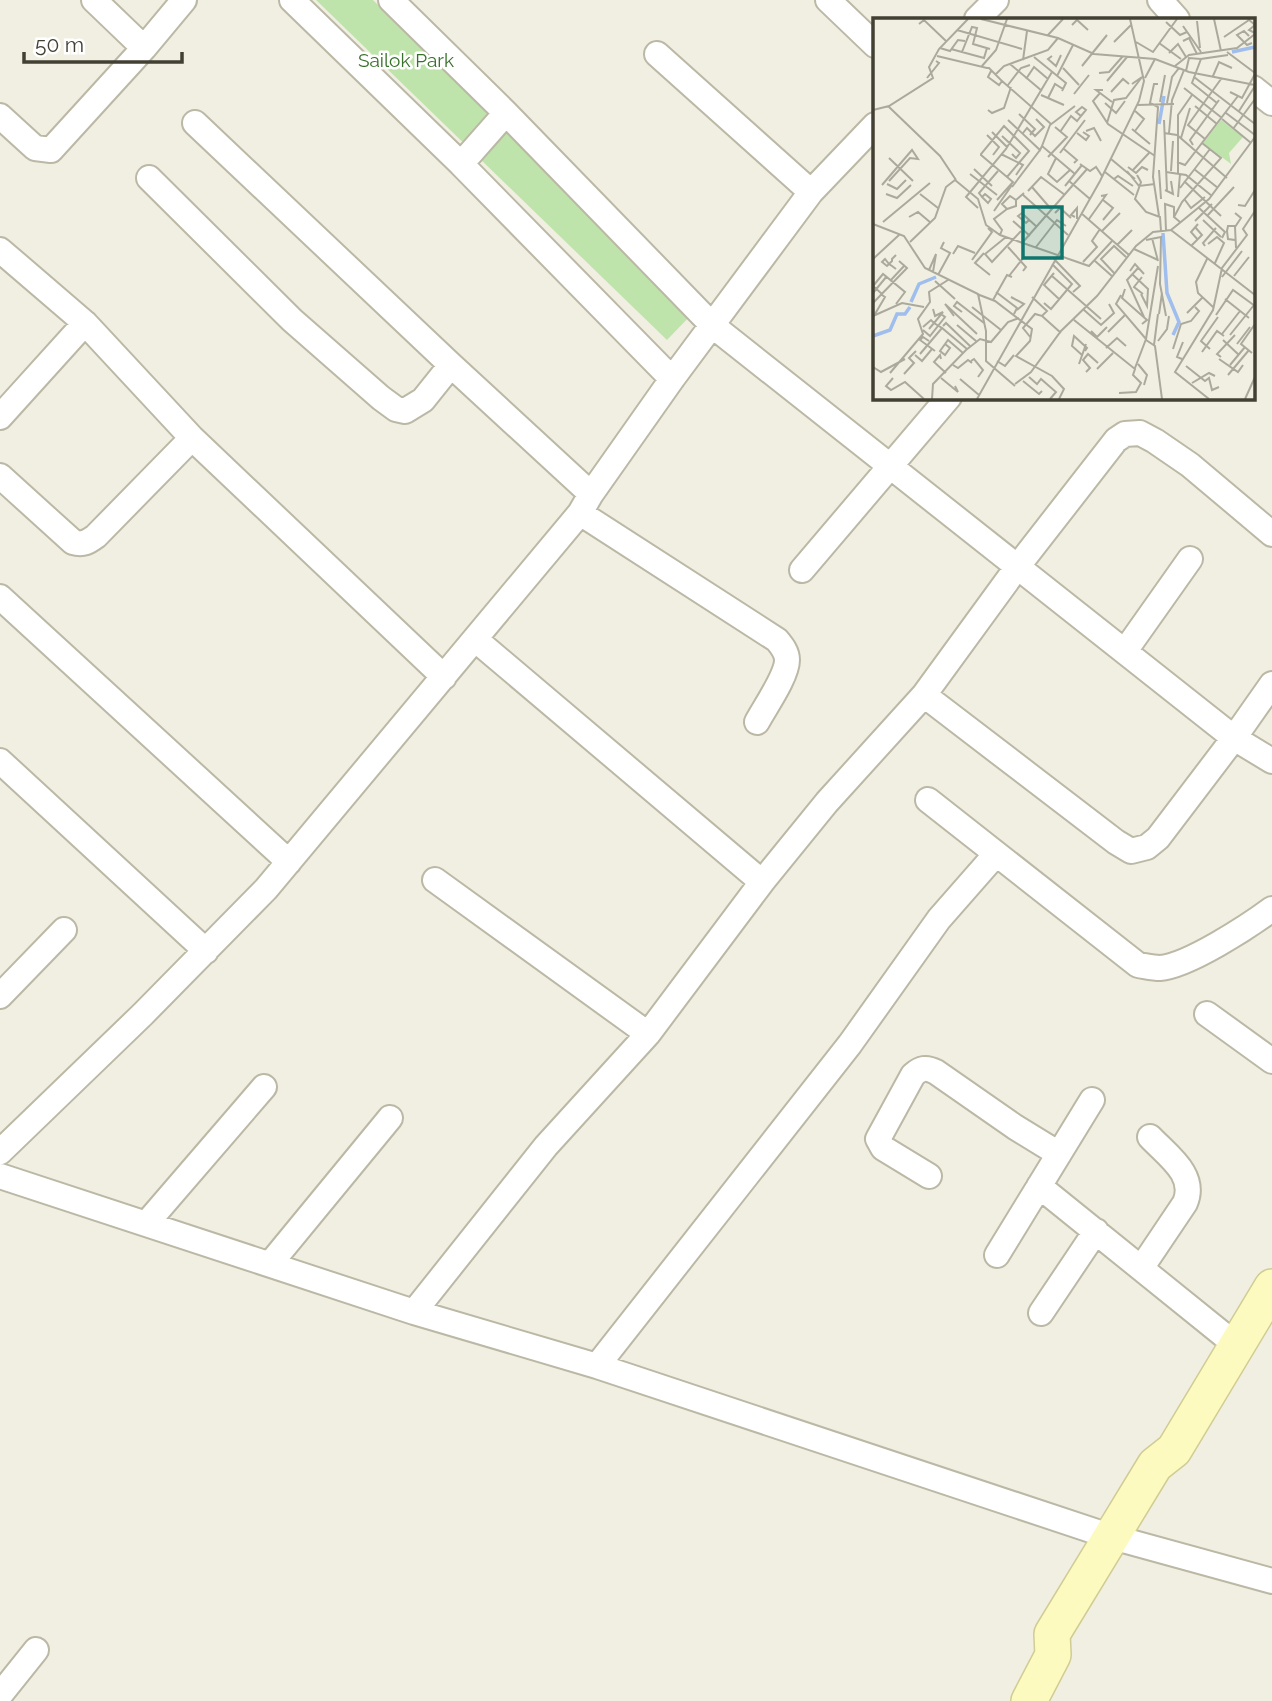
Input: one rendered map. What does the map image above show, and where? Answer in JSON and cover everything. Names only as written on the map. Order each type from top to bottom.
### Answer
[{"type":"street","points":[[94,0],[144,48]]},
{"type":"street","points":[[0,116],[35,148],[51,150],[184,0]]},
{"type":"street","points":[[292,0],[461,164],[672,379]]},
{"type":"street","points":[[391,0],[506,113],[713,326],[1234,738],[1272,761]]},
{"type":"street","points":[[828,0],[873,43]]},
{"type":"street","points":[[978,18],[996,0]]},
{"type":"street","points":[[1160,0],[1176,18]]},
{"type":"street","points":[[657,54],[811,192]]},
{"type":"street","points":[[1254,89],[1272,103]]},
{"type":"street","points":[[461,164],[506,113]]},
{"type":"street","points":[[195,122],[451,365],[586,504],[777,640],[784,649],[787,660],[757,722]]},
{"type":"street","points":[[0,1152],[206,951],[289,862],[476,640],[586,504],[672,379],[811,192],[873,127]]},
{"type":"street","points":[[149,178],[292,320],[396,409],[405,411],[423,400],[451,365]]},
{"type":"street","points":[[0,250],[85,323],[192,438],[444,677]]},
{"type":"street","points":[[0,417],[85,323]]},
{"type":"street","points":[[802,570],[947,399]]},
{"type":"street","points":[[414,1312],[546,1146],[648,1034],[762,882],[827,802],[924,695],[1018,566],[1116,440],[1125,434],[1140,433],[1190,465],[1272,534]]},
{"type":"street","points":[[0,476],[74,542],[80,544],[89,542],[96,536],[192,438]]},
{"type":"street","points":[[1125,651],[1190,559]]},
{"type":"street","points":[[0,597],[289,862]]},
{"type":"street","points":[[476,640],[762,882]]},
{"type":"street","points":[[924,695],[1131,851],[1147,847],[1158,838],[1272,684]]},
{"type":"street","points":[[0,761],[206,951]]},
{"type":"street","points":[[928,800],[1138,965],[1160,968],[1179,963],[1222,941],[1272,909]]},
{"type":"street","points":[[597,1366],[850,1045],[939,919],[996,854]]},
{"type":"street","points":[[435,880],[648,1034]]},
{"type":"street","points":[[0,996],[64,930]]},
{"type":"street","points":[[1207,1014],[1272,1061]]},
{"type":"street","points":[[929,1176],[883,1148],[878,1139],[920,1069],[928,1068],[936,1072],[1059,1154]]},
{"type":"street","points":[[146,1224],[264,1087]]},
{"type":"street","points":[[997,1255],[1091,1100]]},
{"type":"street","points":[[270,1264],[390,1118]]},
{"type":"street","points":[[1142,1267],[1189,1193],[1189,1183],[1184,1174],[1150,1137]]},
{"type":"street","points":[[0,1176],[414,1312],[597,1366],[1122,1539],[1272,1581]]},
{"type":"street","points":[[1039,1186],[1236,1345]]},
{"type":"street","points":[[1041,1313],[1096,1231]]},
{"type":"street","points":[[1029,1701],[1053,1655],[1071,1642],[1122,1539],[1172,1476],[1174,1450],[1272,1287]]},
{"type":"street","points":[[0,1695],[36,1650]]},
{"type":"green space","name":"Sailok Park","points":[[316,0],[373,0],[693,313],[667,340]]}]
